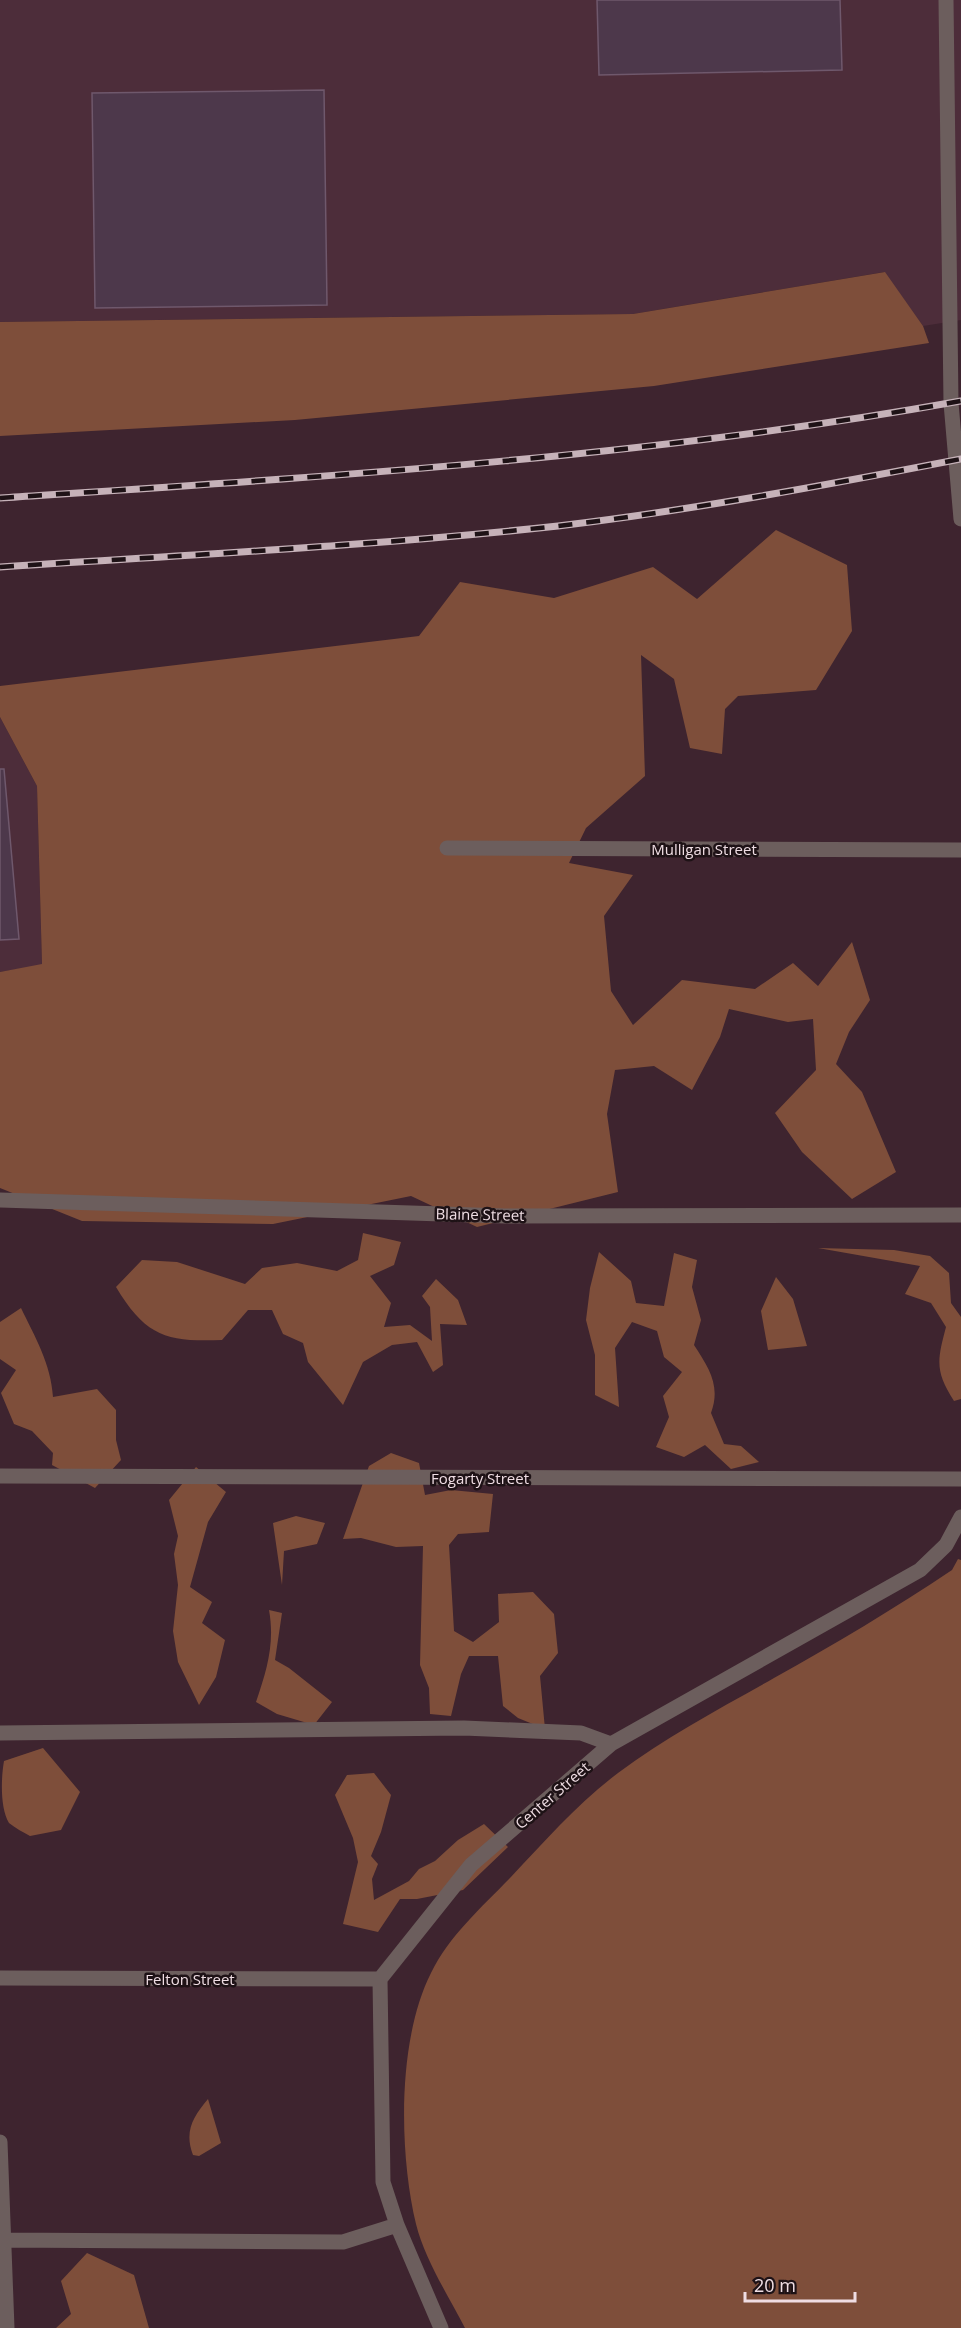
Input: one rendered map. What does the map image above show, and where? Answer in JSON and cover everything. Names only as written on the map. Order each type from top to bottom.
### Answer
[{"type":"street","points":[[946,0],[951,403],[961,519]]},
{"type":"street","name":"Mulligan Street","points":[[447,849],[961,850]]},
{"type":"street","name":"Blaine Street","points":[[0,1200],[505,1216],[961,1215]]},
{"type":"street","name":"Fogarty Street","points":[[0,1476],[961,1479]]},
{"type":"street","name":"Center Street","points":[[380,1979],[471,1865],[611,1744],[920,1570],[946,1545],[961,1517]]},
{"type":"street","points":[[0,1733],[464,1728],[581,1733],[611,1744]]},
{"type":"street","name":"Felton Street","points":[[0,1978],[380,1979]]},
{"type":"street","points":[[380,1979],[383,2182],[397,2225],[441,2328]]},
{"type":"street","points":[[0,2142],[2,2241],[8,2328]]},
{"type":"street","points":[[2,2241],[343,2242],[397,2225]]},
{"type":"shaded area","points":[[0,0],[961,0],[961,320],[923,326],[884,272],[633,314],[0,322]]},
{"type":"shaded area","points":[[885,272],[923,326],[929,343],[654,386],[295,420],[0,436],[0,322],[633,314]]},
{"type":"shaded area","points":[[776,530],[847,565],[852,631],[816,690],[738,696],[725,709],[722,754],[690,748],[674,679],[641,655],[645,776],[586,828],[569,863],[633,875],[604,916],[611,991],[633,1025],[682,980],[755,989],[793,963],[818,986],[852,942],[870,1000],[849,1032],[836,1064],[862,1092],[896,1172],[852,1199],[802,1152],[775,1113],[816,1070],[813,1019],[788,1022],[729,1009],[720,1037],[692,1090],[654,1066],[615,1070],[607,1114],[618,1192],[477,1227],[411,1196],[273,1224],[82,1221],[0,1188],[0,972],[42,964],[37,786],[0,717],[0,686],[419,636],[460,582],[554,598],[653,567],[697,599]]},
{"type":"shaded area","points":[[0,717],[37,786],[42,965],[0,972]]},
{"type":"shaded area","points":[[363,1233],[401,1242],[394,1265],[370,1276],[391,1303],[384,1327],[410,1325],[432,1341],[430,1307],[422,1296],[436,1279],[458,1300],[467,1325],[440,1324],[443,1365],[433,1372],[417,1342],[392,1345],[363,1362],[343,1405],[308,1362],[303,1343],[283,1334],[272,1310],[248,1310],[222,1340],[186,1340],[160,1333],[148,1326],[137,1317],[116,1287],[142,1260],[177,1262],[245,1284],[262,1268],[297,1263],[337,1271],[358,1260]]},
{"type":"shaded area","points":[[818,1248],[894,1250],[930,1256],[949,1273],[951,1303],[961,1317],[961,1399],[954,1401],[943,1382],[941,1373],[940,1357],[946,1327],[931,1303],[905,1294],[920,1266]]},
{"type":"shaded area","points":[[599,1252],[631,1281],[636,1303],[664,1306],[674,1253],[697,1260],[692,1287],[701,1320],[694,1345],[709,1370],[714,1386],[714,1403],[711,1413],[724,1444],[741,1446],[759,1462],[731,1469],[705,1445],[684,1457],[656,1447],[669,1417],[663,1396],[682,1372],[664,1357],[657,1331],[632,1322],[615,1348],[619,1407],[595,1395],[595,1355],[586,1320],[590,1288]]},
{"type":"shaded area","points":[[776,1277],[793,1299],[807,1346],[768,1350],[761,1311]]},
{"type":"shaded area","points":[[21,1308],[46,1362],[53,1397],[97,1389],[116,1410],[116,1440],[121,1460],[95,1488],[52,1465],[53,1453],[32,1431],[14,1424],[1,1393],[16,1370],[0,1359],[0,1322]]},
{"type":"shaded area","points":[[391,1453],[419,1463],[425,1495],[451,1490],[493,1494],[489,1532],[458,1534],[449,1545],[454,1631],[473,1642],[499,1622],[498,1594],[533,1592],[554,1614],[558,1653],[540,1676],[545,1729],[518,1718],[503,1706],[498,1656],[469,1656],[461,1674],[451,1716],[430,1714],[429,1688],[420,1665],[423,1546],[396,1547],[361,1538],[343,1539],[369,1466]]},
{"type":"shaded area","points":[[196,1467],[226,1492],[208,1522],[190,1587],[212,1602],[202,1623],[225,1640],[216,1677],[199,1705],[178,1662],[173,1631],[178,1585],[174,1554],[178,1536],[169,1500]]},
{"type":"shaded area","points":[[296,1516],[325,1523],[317,1544],[284,1551],[282,1585],[273,1523]]},
{"type":"shaded area","points":[[958,1559],[961,1560],[961,2328],[465,2328],[431,2264],[420,2237],[410,2196],[406,2164],[404,2097],[412,2030],[420,2000],[438,1960],[466,1923],[549,1836],[589,1797],[618,1773],[714,1711],[908,1599],[952,1570]]},
{"type":"shaded area","points":[[269,1610],[282,1613],[275,1660],[289,1668],[332,1702],[314,1725],[277,1714],[256,1702],[269,1656],[271,1622]]},
{"type":"shaded area","points":[[43,1748],[80,1792],[61,1830],[30,1836],[9,1823],[6,1817],[2,1793],[4,1761]]},
{"type":"shaded area","points":[[374,1773],[391,1795],[381,1832],[371,1856],[378,1864],[372,1879],[374,1900],[409,1881],[419,1869],[435,1861],[458,1840],[484,1824],[508,1847],[463,1890],[417,1899],[400,1899],[378,1932],[343,1924],[358,1862],[353,1838],[335,1795],[347,1775]]},
{"type":"shaded area","points":[[208,2099],[221,2143],[199,2156],[193,2155],[189,2139],[190,2131],[194,2118]]},
{"type":"shaded area","points":[[87,2253],[134,2275],[149,2328],[56,2328],[71,2314],[61,2281]]},
{"type":"building","points":[[597,0],[840,0],[842,70],[599,75]]},
{"type":"building","points":[[324,90],[327,305],[95,308],[92,93]]},
{"type":"building","points":[[0,769],[4,769],[19,939],[0,940]]},
{"type":"railway","points":[[0,498],[362,473],[602,451],[842,421],[961,401]]},
{"type":"railway","points":[[0,567],[349,545],[558,526],[710,505],[961,459]]}]
